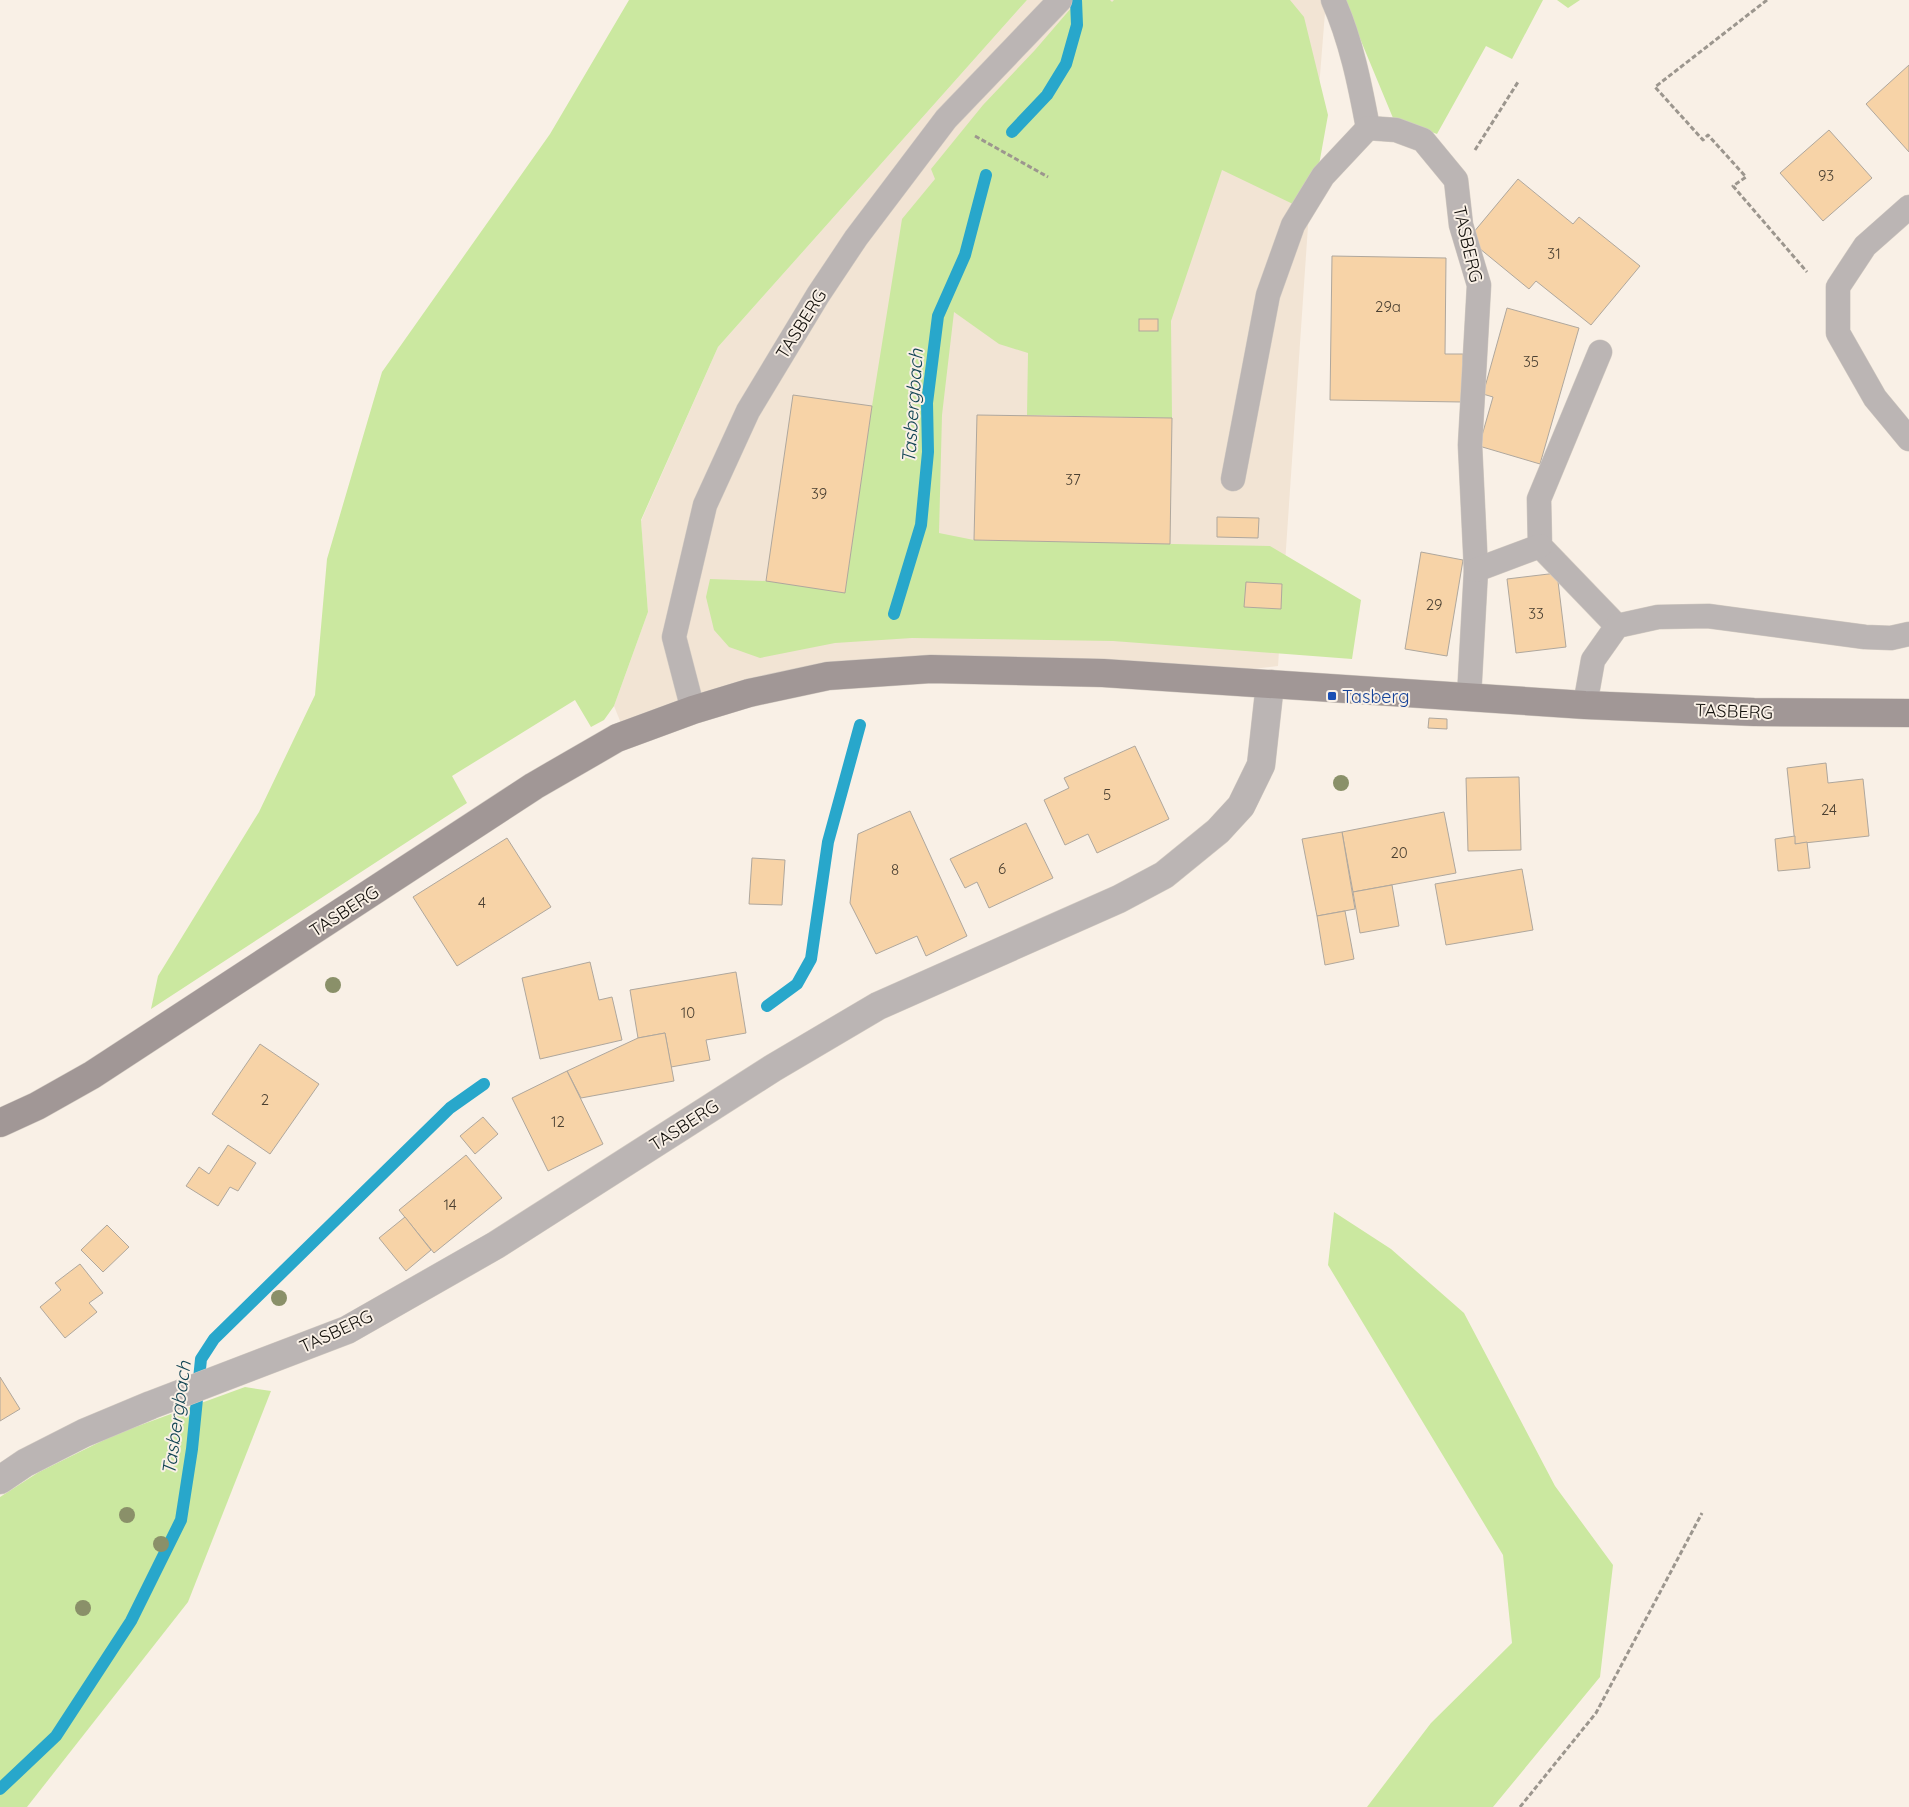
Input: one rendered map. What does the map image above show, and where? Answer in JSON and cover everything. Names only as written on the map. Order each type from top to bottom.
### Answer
[{"type":"main road","name":"TASBERG","points":[[0,1123],[37,1106],[92,1075],[534,786],[617,738],[693,710],[749,693],[828,676],[931,669],[1103,673],[1585,705],[1763,712],[1909,713]]},
{"type":"street","name":"TASBERG","points":[[0,1480],[25,1463],[84,1433],[151,1405],[346,1330],[496,1245],[773,1068],[878,1006],[1119,899],[1164,875],[1218,831],[1241,806],[1261,765],[1270,684]]},
{"type":"lane","name":"TASBERG","points":[[693,710],[674,637],[705,505],[748,411],[818,296],[856,238],[946,119],[1060,0]]},
{"type":"lane","points":[[1233,479],[1268,294],[1294,225],[1323,176],[1368,128],[1362,93],[1341,19],[1333,0]]},
{"type":"lane","name":"TASBERG","points":[[1368,128],[1396,130],[1423,140],[1456,180],[1461,225],[1479,285],[1470,445],[1476,570],[1470,697]]},
{"type":"lane","points":[[1909,207],[1865,246],[1838,287],[1838,334],[1875,398],[1909,439]]},
{"type":"lane","points":[[1600,352],[1539,499],[1540,546],[1617,626]]},
{"type":"lane","points":[[1476,570],[1540,546]]},
{"type":"lane","points":[[1585,705],[1593,660],[1617,626],[1658,617],[1708,616],[1865,637],[1891,638],[1909,634]]},
{"type":"path","points":[[1767,0],[1655,87],[1703,140],[1708,136],[1746,177],[1733,186],[1817,283],[1838,287]]},
{"type":"path","name":"TASBERG","points":[[1456,180],[1518,82]]},
{"type":"path","points":[[946,119],[1048,177]]},
{"type":"path","points":[[1520,1807],[1596,1713],[1702,1513]]},
{"type":"shaded area","points":[[1027,0],[1326,0],[1308,226],[1278,666],[1115,685],[931,681],[829,687],[748,701],[629,743],[614,706],[648,612],[641,521],[718,347]]},
{"type":"green space","points":[[629,0],[1027,0],[718,347],[641,520],[648,612],[614,706],[604,720],[591,727],[575,700],[452,776],[467,803],[151,1009],[158,976],[259,812],[315,695],[327,559],[382,372],[550,134]]},
{"type":"green space","points":[[1078,0],[1110,0],[1112,2],[1114,0],[1290,0],[1304,17],[1328,115],[1319,165],[1295,205],[1222,170],[1171,321],[1172,418],[1027,415],[1028,353],[999,344],[954,312],[942,415],[939,533],[974,540],[1270,546],[1361,600],[1352,659],[1113,641],[912,638],[835,643],[760,658],[729,647],[714,630],[706,597],[710,579],[766,581],[845,592],[902,219],[935,179],[931,169],[983,105],[1035,50]]},
{"type":"green space","points":[[1344,0],[1543,0],[1512,59],[1486,46],[1437,134],[1393,118]]},
{"type":"green space","points":[[1557,0],[1580,0],[1568,8]]},
{"type":"green space","points":[[1334,1212],[1391,1249],[1464,1313],[1555,1486],[1613,1565],[1600,1677],[1493,1807],[1367,1807],[1431,1723],[1512,1643],[1503,1555],[1328,1265]]},
{"type":"green space","points":[[245,1387],[271,1391],[188,1602],[27,1807],[0,1807],[0,1497],[39,1472],[116,1434]]},
{"type":"building","points":[[1909,65],[1909,152],[1866,104]]},
{"type":"building","points":[[1829,130],[1872,178],[1823,221],[1780,173]]},
{"type":"building","points":[[1518,179],[1573,224],[1579,217],[1640,266],[1591,325],[1536,281],[1529,289],[1468,239]]},
{"type":"building","points":[[1332,256],[1446,258],[1445,354],[1463,354],[1462,402],[1330,400]]},
{"type":"building","points":[[1507,308],[1579,328],[1540,464],[1479,446],[1493,397],[1483,394]]},
{"type":"building","points":[[1139,319],[1158,319],[1158,331],[1139,331]]},
{"type":"building","points":[[793,395],[872,406],[845,593],[766,581]]},
{"type":"building","points":[[977,415],[1172,418],[1170,544],[974,540]]},
{"type":"building","points":[[1217,517],[1259,518],[1258,538],[1217,537]]},
{"type":"building","points":[[1421,552],[1463,560],[1447,656],[1405,649]]},
{"type":"building","points":[[1557,573],[1566,647],[1516,653],[1507,579]]},
{"type":"building","points":[[1246,582],[1282,584],[1281,609],[1244,607]]},
{"type":"building","points":[[1429,718],[1447,719],[1447,729],[1428,728]]},
{"type":"building","points":[[1135,746],[1169,819],[1097,853],[1088,834],[1065,845],[1044,800],[1069,788],[1064,778]]},
{"type":"building","points":[[1826,763],[1828,783],[1863,779],[1869,836],[1795,844],[1787,768]]},
{"type":"building","points":[[1519,777],[1521,850],[1468,851],[1466,778]]},
{"type":"building","points":[[910,811],[967,936],[926,956],[917,936],[876,954],[850,903],[858,834]]},
{"type":"building","points":[[1444,812],[1456,873],[1353,892],[1342,832]]},
{"type":"building","points":[[1026,823],[1053,878],[989,908],[977,882],[965,888],[950,859]]},
{"type":"building","points":[[1342,832],[1355,909],[1317,916],[1302,839]]},
{"type":"building","points":[[1795,836],[1795,844],[1807,842],[1810,868],[1778,871],[1775,839]]},
{"type":"building","points":[[507,838],[551,907],[457,966],[413,897]]},
{"type":"building","points":[[752,858],[785,860],[782,905],[749,904]]},
{"type":"building","points":[[1522,869],[1533,930],[1446,945],[1435,884]]},
{"type":"building","points":[[1392,885],[1399,926],[1360,933],[1353,892]]},
{"type":"building","points":[[1345,911],[1354,959],[1325,965],[1317,916]]},
{"type":"building","points":[[590,962],[599,1000],[612,997],[622,1040],[540,1059],[522,978]]},
{"type":"building","points":[[736,972],[746,1033],[706,1040],[710,1060],[671,1067],[665,1033],[638,1038],[630,990]]},
{"type":"building","points":[[665,1033],[674,1081],[581,1098],[567,1071],[638,1038]]},
{"type":"building","points":[[260,1044],[319,1084],[270,1154],[212,1114]]},
{"type":"building","points":[[567,1071],[603,1144],[548,1171],[512,1098]]},
{"type":"building","points":[[483,1117],[498,1134],[475,1154],[460,1136]]},
{"type":"building","points":[[228,1145],[256,1163],[238,1191],[230,1187],[218,1206],[186,1186],[199,1167],[209,1174]]},
{"type":"building","points":[[466,1155],[502,1198],[434,1253],[399,1210]]},
{"type":"building","points":[[405,1217],[431,1250],[406,1271],[379,1238]]},
{"type":"building","points":[[107,1225],[129,1247],[103,1272],[81,1250]]},
{"type":"building","points":[[80,1264],[103,1293],[89,1303],[97,1312],[65,1338],[40,1307],[61,1290],[55,1283]]},
{"type":"building","points":[[0,1377],[20,1409],[0,1421]]},
{"type":"waterway","name":"Tasbergbach","points":[[1012,132],[1047,95],[1066,64],[1077,25],[1076,0]]},
{"type":"waterway","name":"Tasbergbach","points":[[894,614],[921,525],[928,452],[927,403],[938,316],[965,255],[986,175]]},
{"type":"waterway","points":[[767,1006],[797,984],[811,959],[828,842],[860,725]]},
{"type":"waterway","name":"Tasbergbach","points":[[0,1789],[56,1736],[131,1621],[181,1520],[192,1449],[201,1359],[214,1339],[450,1108],[484,1084]]},
{"type":"place","name":"Tasberg","points":[[1332,696]]}]
